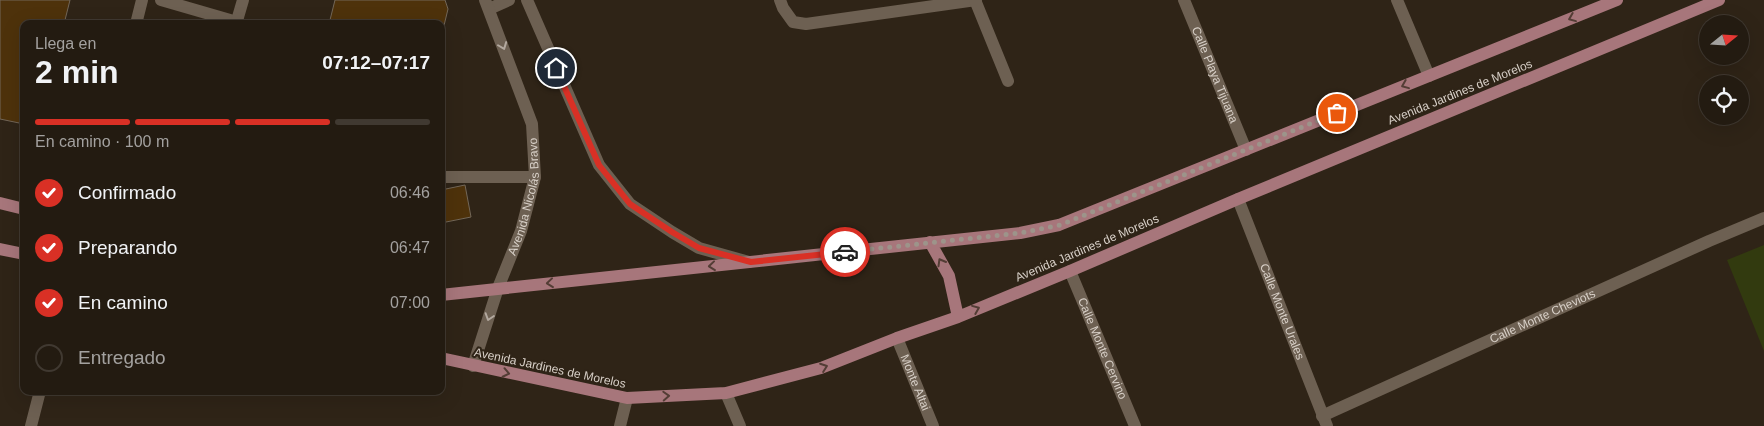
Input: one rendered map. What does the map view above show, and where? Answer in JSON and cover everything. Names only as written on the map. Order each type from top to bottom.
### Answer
[{"type":"main road","points":[[445,295],[1020,233],[1060,225],[1429,76],[1602,3],[1617,0]]},
{"type":"main road","name":"Avenida Jardines de Morelos","points":[[445,359],[627,398],[726,393],[821,368],[897,338],[958,317],[1719,0]]},
{"type":"main road","points":[[0,203],[20,208]]},
{"type":"main road","points":[[930,242],[949,276],[958,317]]},
{"type":"main road","points":[[0,249],[20,253]]},
{"type":"street","points":[[137,20],[142,0]]},
{"type":"street","points":[[161,0],[226,20]]},
{"type":"street","points":[[237,20],[243,0]]},
{"type":"street","points":[[487,5],[509,0]]},
{"type":"street","points":[[527,0],[599,165],[630,204],[699,248],[751,262]]},
{"type":"street","points":[[780,0],[793,22],[806,24],[976,0],[1008,81]]},
{"type":"street","name":"Calle Playa Tijuana","points":[[1184,0],[1246,150]]},
{"type":"street","points":[[1397,0],[1429,76]]},
{"type":"street","name":"Avenida Nicolás Bravo","points":[[473,366],[498,288],[521,231],[535,177],[532,124],[487,5]]},
{"type":"street","points":[[445,177],[535,177]]},
{"type":"street","name":"Calle Monte Urales","points":[[1238,199],[1324,421]]},
{"type":"street","name":"Calle Monte Cheviots","points":[[1324,421],[1709,240],[1764,218]]},
{"type":"street","name":"Calle Monte Cervino","points":[[1070,271],[1135,426]]},
{"type":"street","name":"Monte Altai","points":[[897,338],[934,426]]},
{"type":"street","points":[[726,393],[740,426]]},
{"type":"street","points":[[31,426],[39,395]]},
{"type":"street","points":[[620,426],[627,398]]},
{"type":"green space","points":[[1764,245],[1764,351],[1727,260]]},
{"type":"building","points":[[0,0],[70,0],[65,20],[20,20],[20,123],[0,119]]},
{"type":"building","points":[[335,0],[445,0],[448,9],[445,21],[330,20]]},
{"type":"building","points":[[465,185],[471,217],[445,222],[445,189]]},
{"type":"way so far","points":[[845,252],[1020,233],[1060,225],[1337,113]]},
{"type":"route","points":[[556,68],[599,165],[630,204],[672,232],[699,248],[751,262],[845,252]]}]
